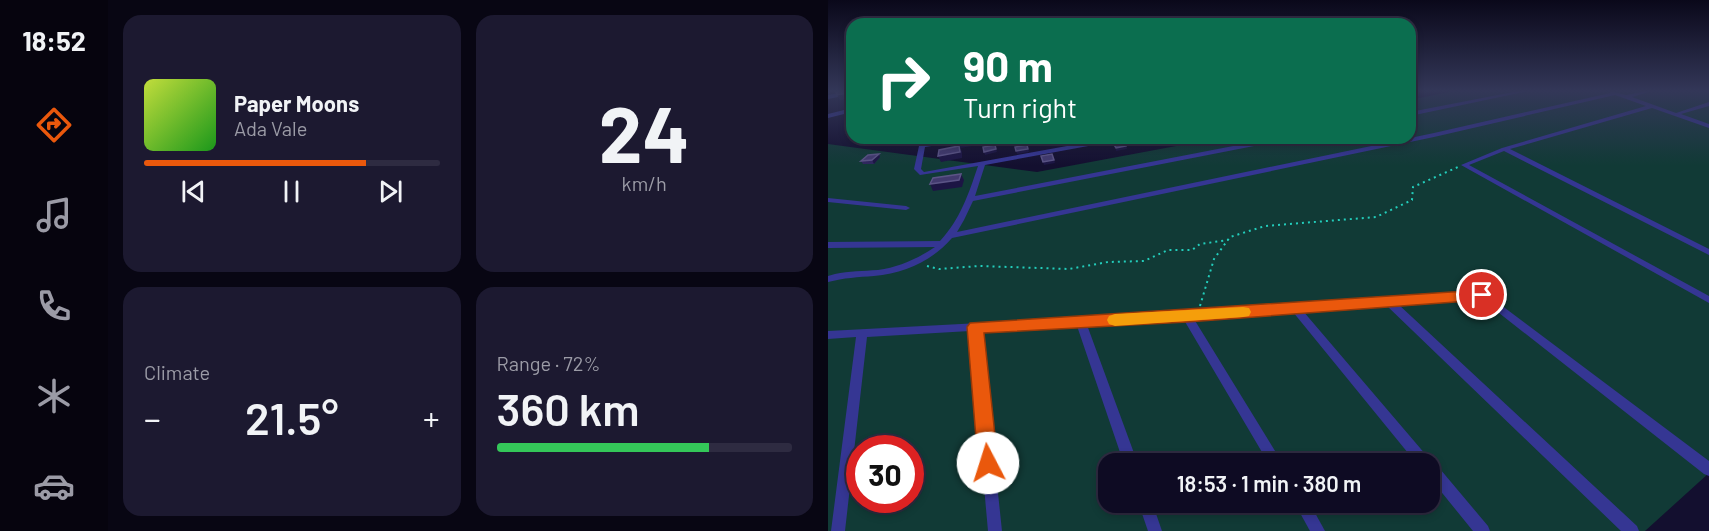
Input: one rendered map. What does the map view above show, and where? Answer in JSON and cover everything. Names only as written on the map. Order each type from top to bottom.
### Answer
[{"type":"street","points":[[1416,135],[1505,116]]},
{"type":"street","points":[[1464,165],[1504,149],[1618,116]]},
{"type":"street","points":[[1681,116],[1709,126]]},
{"type":"street","points":[[934,144],[922,146],[917,169],[922,174],[1089,144]]},
{"type":"street","points":[[970,200],[1255,144]]},
{"type":"street","points":[[951,236],[1376,144]]},
{"type":"street","points":[[1504,149],[1709,252]]},
{"type":"street","points":[[828,279],[852,273],[897,270],[917,262],[943,244],[958,228],[982,164]]},
{"type":"street","points":[[1464,165],[1709,300]]},
{"type":"street","points":[[828,200],[906,208]]},
{"type":"street","points":[[828,245],[943,244]]},
{"type":"street","points":[[828,335],[1192,316],[1482,295],[1709,468]]},
{"type":"street","points":[[1389,302],[1632,531]]},
{"type":"street","points":[[1295,308],[1417,453]]},
{"type":"street","points":[[1192,316],[1271,453]]},
{"type":"street","points":[[1081,322],[1127,453]]},
{"type":"street","points":[[975,327],[995,531]]},
{"type":"street","points":[[838,531],[862,334]]},
{"type":"street","points":[[1440,480],[1483,531]]},
{"type":"street","points":[[1149,513],[1155,531]]},
{"type":"street","points":[[1307,513],[1318,531]]},
{"type":"path","points":[[1192,316],[1201,298],[1214,259],[1230,237],[1265,226],[1376,217],[1413,200],[1413,187],[1464,165]]},
{"type":"path","points":[[917,262],[939,269],[1014,266],[1069,269],[1108,262],[1144,261],[1167,250],[1192,250],[1200,244],[1227,240]]},
{"type":"green space","points":[[1416,116],[1709,116],[1709,473],[1645,531],[828,531],[828,144],[1037,172],[1187,144],[1416,144]]},
{"type":"building","points":[[1114,144],[1125,144],[1126,146],[1116,148]]},
{"type":"building","points":[[995,145],[996,149],[984,152],[983,147]]},
{"type":"building","points":[[1027,145],[1028,149],[1016,151],[1015,147]]},
{"type":"building","points":[[959,146],[960,152],[938,156],[939,150]]},
{"type":"building","points":[[879,154],[872,160],[861,161],[868,155]]},
{"type":"building","points":[[1052,154],[1054,160],[1043,162],[1041,156]]},
{"type":"building","points":[[961,174],[959,180],[930,184],[933,178]]},
{"type":"slow traffic","points":[[1115,320],[1243,312]]},
{"type":"route","points":[[988,463],[975,327],[1187,316],[1482,295]]}]
